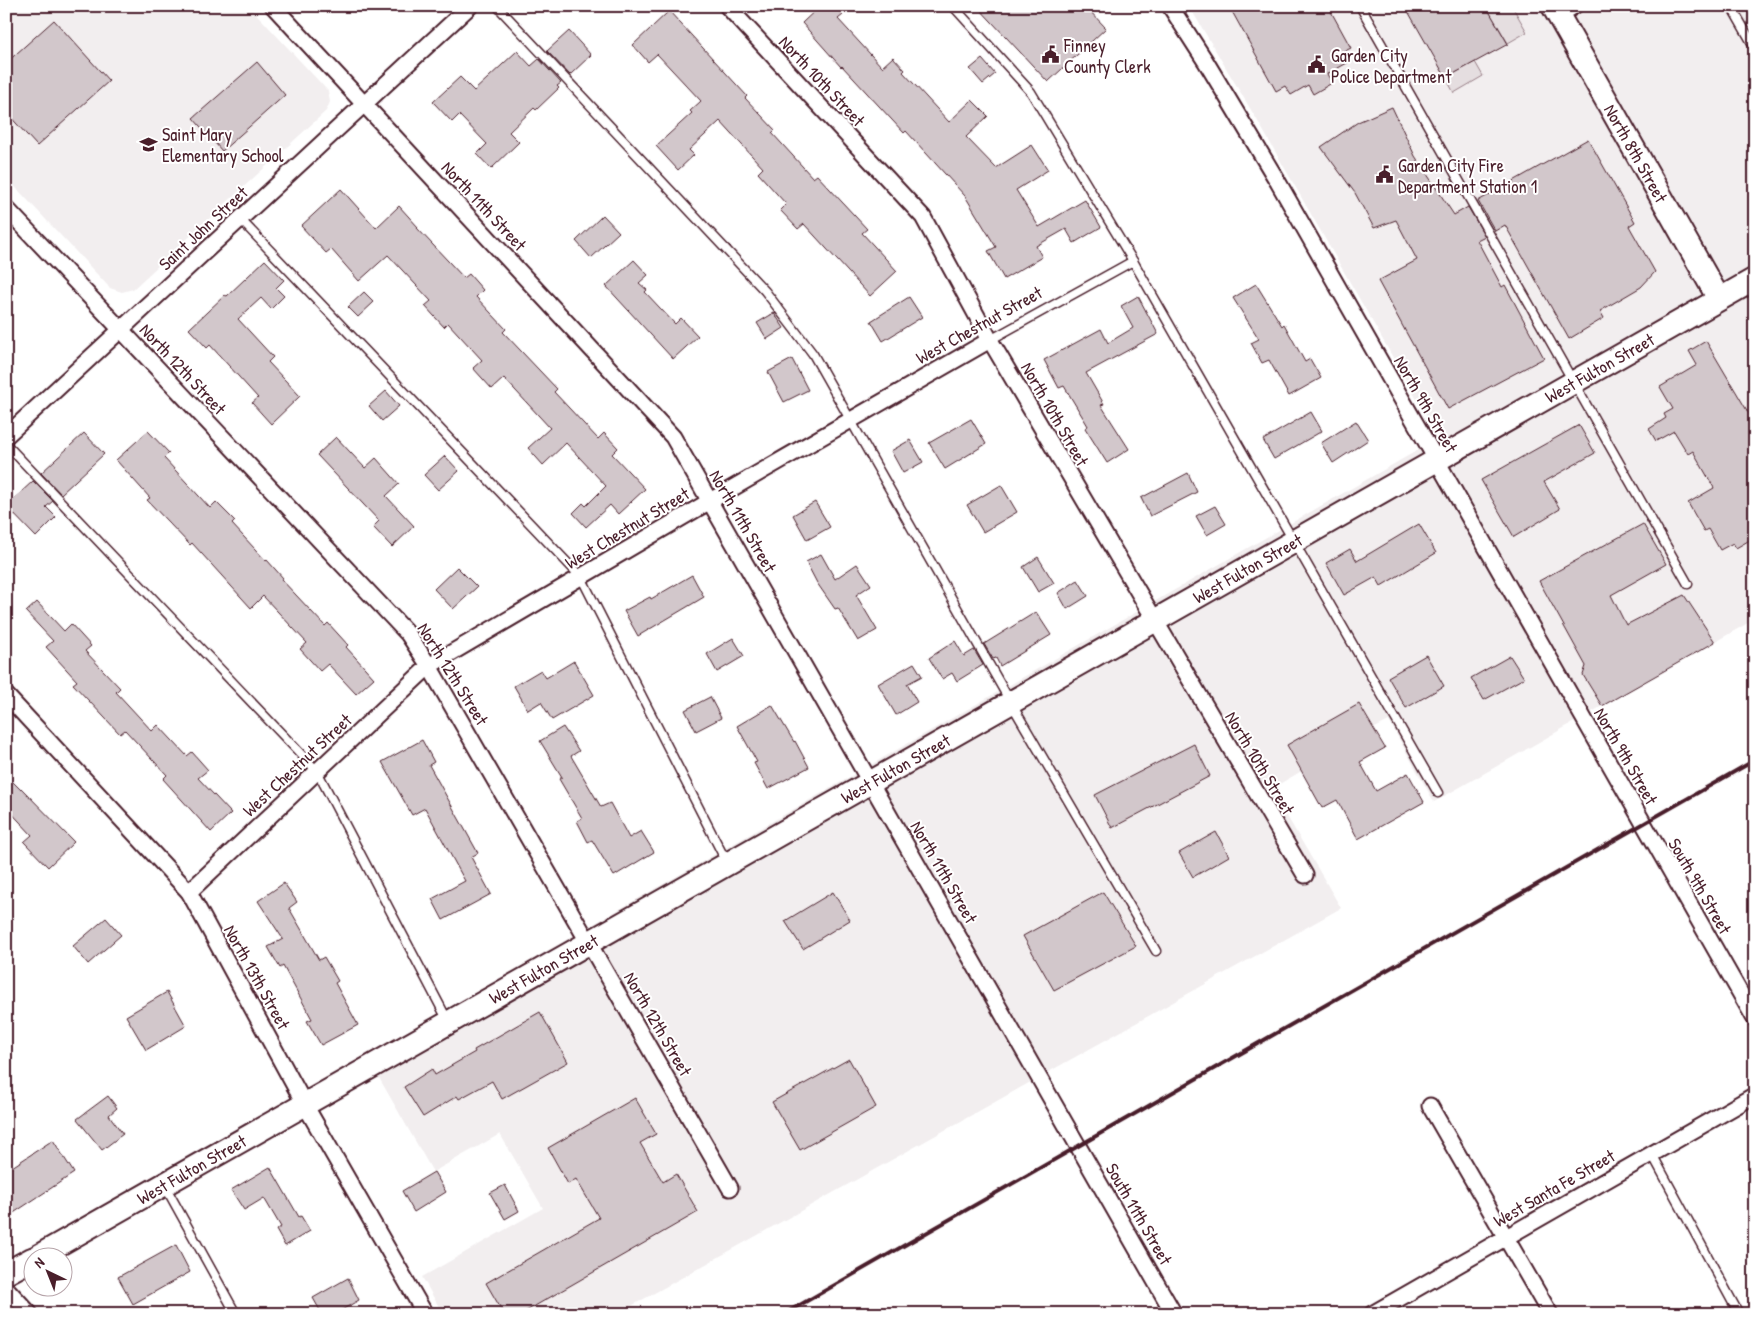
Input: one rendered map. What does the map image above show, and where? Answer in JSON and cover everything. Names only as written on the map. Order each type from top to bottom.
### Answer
[{"type":"street","name":"North 11th Street","points":[[272,6],[672,437],[1071,1134]]},
{"type":"street","name":"Saint John Street","points":[[6,436],[470,6]]},
{"type":"street","name":"North 10th Street","points":[[727,6],[923,217],[990,340],[1305,875]]},
{"type":"street","name":"North 9th Street","points":[[1170,6],[1278,182],[1643,824]]},
{"type":"street","name":"North 8th Street","points":[[1562,9],[1719,300]]},
{"type":"street","name":"North 12th Street","points":[[6,208],[408,634],[429,666],[730,1188]]},
{"type":"street","name":"West Fulton Street","points":[[52,1248],[1755,279]]},
{"type":"street","name":"West Chestnut Street","points":[[190,892],[429,666],[849,420],[990,340]]},
{"type":"street","name":"North 13th Street","points":[[6,695],[190,892],[305,1105],[425,1314]]},
{"type":"street","name":"South 9th Street","points":[[1643,824],[1755,1020]]},
{"type":"street","name":"West Santa Fe Street","points":[[1372,1314],[1755,1095]]},
{"type":"street","points":[[1430,1106],[1550,1314]]},
{"type":"street","name":"South 11th Street","points":[[1071,1134],[1174,1314]]},
{"type":"street","name":"West Fulton Street","points":[[6,1273],[22,1264]]},
{"type":"street","points":[[6,1288],[30,1314]]},
{"type":"lane","points":[[497,6],[764,291],[813,354],[1011,702],[1156,951]]},
{"type":"lane","points":[[953,6],[1031,92],[1133,261],[1292,542],[1438,793]]},
{"type":"lane","points":[[1360,6],[1688,584]]},
{"type":"lane","points":[[1731,6],[1755,48]]},
{"type":"lane","points":[[240,219],[581,577],[728,864]]},
{"type":"lane","name":"West Chestnut Street","points":[[990,340],[1133,261]]},
{"type":"lane","points":[[6,444],[317,772],[449,1023]]},
{"type":"lane","points":[[1652,1154],[1739,1314]]},
{"type":"lane","points":[[164,1184],[236,1314]]},
{"type":"shaded area","name":"Saint Mary Elementary School","points":[[6,6],[249,6],[328,91],[330,102],[326,111],[133,289],[122,292],[110,288],[6,177]]},
{"type":"shaded area","points":[[1189,6],[1755,6],[1755,619],[1434,802],[1389,721],[1373,729],[1271,789],[1341,908],[617,1314],[443,1314],[422,1277],[543,1208],[500,1134],[433,1172],[366,1055],[1439,438],[1260,125]]},
{"type":"shaded area","points":[[1486,6],[1512,6],[1527,32],[1508,43]]},
{"type":"shaded area","points":[[1475,62],[1483,76],[1454,93],[1446,78]]},
{"type":"building","points":[[820,6],[835,6],[843,15],[838,19],[882,67],[893,57],[905,70],[903,72],[949,122],[972,100],[988,116],[966,137],[996,168],[1032,145],[1048,170],[1016,190],[1039,227],[1085,200],[1101,227],[1074,243],[1066,229],[1036,246],[1042,257],[1004,279],[988,251],[996,247],[965,196],[906,131],[904,133],[841,67],[802,23]]},
{"type":"building","name":"Finney County Clerk","points":[[977,6],[1085,6],[1106,28],[1048,82]]},
{"type":"building","points":[[1229,6],[1328,6],[1351,48],[1343,52],[1349,62],[1327,74],[1332,83],[1313,94],[1308,85],[1291,95],[1285,86],[1276,91]]},
{"type":"building","points":[[1405,6],[1486,6],[1508,44],[1446,78]]},
{"type":"building","points":[[669,11],[747,96],[745,98],[775,130],[772,133],[813,178],[817,175],[867,229],[862,233],[897,271],[870,296],[804,224],[798,229],[780,210],[786,204],[758,173],[763,168],[720,121],[689,150],[694,155],[678,170],[656,146],[692,113],[690,111],[701,101],[657,54],[648,62],[633,45]]},
{"type":"building","points":[[54,20],[109,81],[37,146],[6,112],[6,63]]},
{"type":"building","points":[[569,31],[591,55],[570,75],[547,51]]},
{"type":"building","points":[[517,51],[531,66],[539,59],[561,83],[557,86],[559,88],[536,110],[534,108],[509,132],[519,142],[491,169],[477,154],[487,144],[459,115],[452,122],[433,102],[460,77],[474,91]]},
{"type":"building","points":[[982,59],[995,74],[983,84],[970,69]]},
{"type":"building","points":[[257,62],[285,95],[222,151],[193,118]]},
{"type":"building","points":[[1392,107],[1415,156],[1454,215],[1468,207],[1485,236],[1477,240],[1502,287],[1505,285],[1544,358],[1448,409],[1378,281],[1417,260],[1396,220],[1374,228],[1355,193],[1321,147],[1358,122]]},
{"type":"building","points":[[1588,139],[1635,222],[1629,226],[1655,272],[1641,287],[1600,311],[1604,318],[1569,339],[1505,225],[1495,231],[1478,201]]},
{"type":"building","points":[[341,189],[376,228],[399,206],[464,278],[469,274],[483,290],[476,297],[506,329],[503,332],[557,389],[554,392],[598,439],[604,433],[618,448],[612,454],[645,489],[618,514],[610,505],[586,527],[573,513],[583,503],[586,506],[606,486],[566,443],[543,465],[528,448],[550,428],[504,378],[492,389],[473,368],[482,360],[448,323],[444,327],[425,306],[431,301],[388,255],[359,281],[331,249],[326,253],[301,226]]},
{"type":"building","points":[[603,215],[619,232],[591,258],[576,241]]},
{"type":"building","points":[[265,260],[284,280],[276,288],[284,296],[271,309],[261,298],[238,319],[273,357],[268,362],[300,396],[271,424],[252,403],[258,398],[210,345],[207,348],[189,329]]},
{"type":"building","points":[[634,260],[648,275],[639,283],[647,290],[645,292],[675,324],[681,318],[698,336],[673,359],[606,286]]},
{"type":"building","points":[[1256,284],[1282,326],[1284,324],[1305,362],[1310,359],[1321,378],[1289,396],[1269,360],[1262,363],[1251,343],[1259,339],[1233,298]]},
{"type":"building","points":[[364,292],[374,302],[358,317],[348,307]]},
{"type":"building","points":[[1138,296],[1158,334],[1086,373],[1104,404],[1101,405],[1129,449],[1107,463],[1085,428],[1088,426],[1064,386],[1059,388],[1044,360],[1101,329],[1108,343],[1133,328],[1121,306]]},
{"type":"building","points":[[909,297],[922,317],[883,341],[871,321]]},
{"type":"building","points":[[774,313],[784,328],[767,339],[757,323]]},
{"type":"building","points":[[1706,341],[1755,424],[1755,537],[1736,548],[1733,543],[1720,550],[1708,529],[1704,531],[1688,503],[1714,488],[1693,451],[1688,454],[1674,431],[1656,441],[1649,429],[1666,418],[1664,414],[1673,409],[1660,387],[1697,365],[1689,351]]},
{"type":"building","points":[[792,359],[808,390],[784,402],[768,372]]},
{"type":"building","points":[[386,391],[399,406],[382,421],[369,406]]},
{"type":"building","points":[[1311,412],[1322,431],[1274,459],[1263,440]]},
{"type":"building","points":[[971,419],[986,444],[945,469],[929,443]]},
{"type":"building","points":[[1356,421],[1368,440],[1333,463],[1321,443]]},
{"type":"building","points":[[1579,425],[1595,453],[1544,482],[1560,509],[1514,537],[1481,480]]},
{"type":"building","points":[[148,431],[169,453],[164,458],[210,508],[216,502],[235,521],[232,524],[283,578],[281,579],[325,626],[328,623],[348,645],[346,647],[374,678],[356,694],[328,664],[320,671],[300,649],[307,643],[263,596],[251,608],[192,543],[190,545],[147,500],[150,498],[116,460]]},
{"type":"building","points":[[84,433],[104,454],[61,494],[41,473]]},
{"type":"building","points":[[336,437],[365,468],[376,458],[399,484],[386,496],[414,526],[392,547],[373,527],[379,521],[317,455]]},
{"type":"building","points":[[910,440],[923,462],[903,473],[891,451]]},
{"type":"building","points":[[445,456],[459,471],[438,490],[424,475]]},
{"type":"building","points":[[1188,473],[1197,492],[1150,516],[1141,498]]},
{"type":"building","points":[[33,481],[53,501],[46,507],[56,517],[36,537],[6,506]]},
{"type":"building","points":[[1001,485],[1017,512],[983,532],[967,505]]},
{"type":"building","points":[[815,502],[830,527],[807,540],[793,515]]},
{"type":"building","points":[[1215,506],[1226,524],[1207,535],[1196,516]]},
{"type":"building","points":[[1419,524],[1436,553],[1381,586],[1376,577],[1344,595],[1326,563],[1350,549],[1357,561]]},
{"type":"building","points":[[1643,524],[1666,564],[1611,595],[1626,625],[1684,595],[1715,642],[1602,706],[1583,675],[1586,666],[1539,581]]},
{"type":"building","points":[[821,554],[835,579],[857,564],[871,585],[856,595],[877,630],[858,641],[838,608],[835,609],[817,583],[806,562]]},
{"type":"building","points":[[1038,557],[1054,583],[1038,592],[1023,567]]},
{"type":"building","points":[[457,567],[477,587],[453,609],[434,589]]},
{"type":"building","points":[[692,575],[704,597],[638,636],[624,611],[650,597],[651,599]]},
{"type":"building","points":[[1078,580],[1088,596],[1067,609],[1058,593]]},
{"type":"building","points":[[37,602],[64,631],[71,624],[91,646],[85,651],[120,688],[116,692],[152,731],[158,725],[187,756],[192,752],[208,770],[198,778],[231,813],[211,832],[163,779],[167,775],[125,730],[120,734],[73,684],[77,681],[46,647],[53,641],[26,612]]},
{"type":"building","points":[[1036,612],[1051,635],[1000,666],[996,658],[993,659],[984,644]]},
{"type":"building","points":[[733,638],[744,656],[717,672],[707,654]]},
{"type":"building","points":[[955,641],[964,656],[974,650],[983,665],[957,681],[952,673],[942,679],[929,658]]},
{"type":"building","points":[[1426,655],[1444,686],[1406,708],[1388,677]]},
{"type":"building","points":[[1510,656],[1524,678],[1484,700],[1471,678]]},
{"type":"building","points":[[574,661],[594,695],[552,720],[541,702],[528,710],[514,686],[541,670],[546,678]]},
{"type":"building","points":[[914,663],[922,676],[907,684],[917,702],[896,715],[878,684]]},
{"type":"building","points":[[710,697],[721,718],[696,731],[685,710]]},
{"type":"building","points":[[1359,704],[1385,748],[1360,762],[1376,791],[1408,773],[1424,802],[1358,839],[1337,800],[1322,808],[1287,745]]},
{"type":"building","points":[[772,705],[809,767],[768,789],[754,763],[757,762],[737,726]]},
{"type":"building","points":[[563,727],[579,751],[571,756],[601,807],[610,803],[629,838],[641,831],[654,852],[614,876],[592,840],[588,842],[577,821],[582,818],[559,779],[562,777],[540,741]]},
{"type":"building","points":[[422,740],[434,762],[429,765],[478,853],[471,857],[491,894],[443,920],[432,899],[465,881],[425,808],[412,815],[382,762]]},
{"type":"building","points":[[1194,744],[1210,776],[1112,828],[1095,795]]},
{"type":"building","points":[[6,775],[74,842],[48,867],[24,842],[32,835],[6,807]]},
{"type":"building","points":[[1216,832],[1229,856],[1193,877],[1179,853]]},
{"type":"building","points":[[284,883],[297,902],[289,908],[319,960],[324,957],[338,981],[335,983],[358,1025],[321,1045],[307,1021],[312,1019],[283,966],[280,968],[268,947],[283,939],[258,901]]},
{"type":"building","points":[[833,892],[850,920],[803,949],[785,921]]},
{"type":"building","points":[[1103,892],[1136,946],[1054,990],[1023,936]]},
{"type":"building","points":[[106,918],[121,935],[88,964],[73,946]]},
{"type":"building","points":[[167,992],[186,1026],[146,1050],[126,1016]]},
{"type":"building","points":[[540,1012],[568,1062],[502,1099],[492,1081],[459,1099],[457,1096],[423,1117],[404,1087],[432,1069],[435,1075]]},
{"type":"building","points":[[849,1059],[876,1107],[800,1150],[772,1102]]},
{"type":"building","points":[[108,1096],[117,1108],[109,1115],[123,1134],[102,1150],[77,1119]]},
{"type":"building","points":[[635,1098],[656,1134],[640,1143],[663,1182],[676,1174],[698,1212],[521,1314],[504,1314],[486,1283],[599,1218],[576,1179],[568,1184],[548,1148]]},
{"type":"building","points":[[53,1140],[74,1173],[6,1218],[6,1171]]},
{"type":"building","points":[[270,1167],[299,1217],[301,1216],[310,1231],[285,1246],[276,1230],[281,1227],[264,1198],[244,1210],[231,1190]]},
{"type":"building","points":[[434,1172],[446,1192],[414,1212],[402,1191]]},
{"type":"building","points":[[505,1185],[519,1211],[505,1219],[490,1193]]},
{"type":"building","points":[[176,1245],[190,1272],[133,1304],[118,1277]]},
{"type":"building","points":[[348,1278],[359,1300],[335,1314],[322,1314],[313,1298]]},
{"type":"railway","points":[[784,1314],[1755,760]]},
{"type":"place","name":"Finney County Clerk","points":[[1050,55]]},
{"type":"place","name":"Garden City Police Department","points":[[1317,65]]},
{"type":"place","name":"Saint Mary Elementary School","points":[[148,144]]},
{"type":"place","name":"Garden City Fire Department Station 1","points":[[1384,175]]}]
